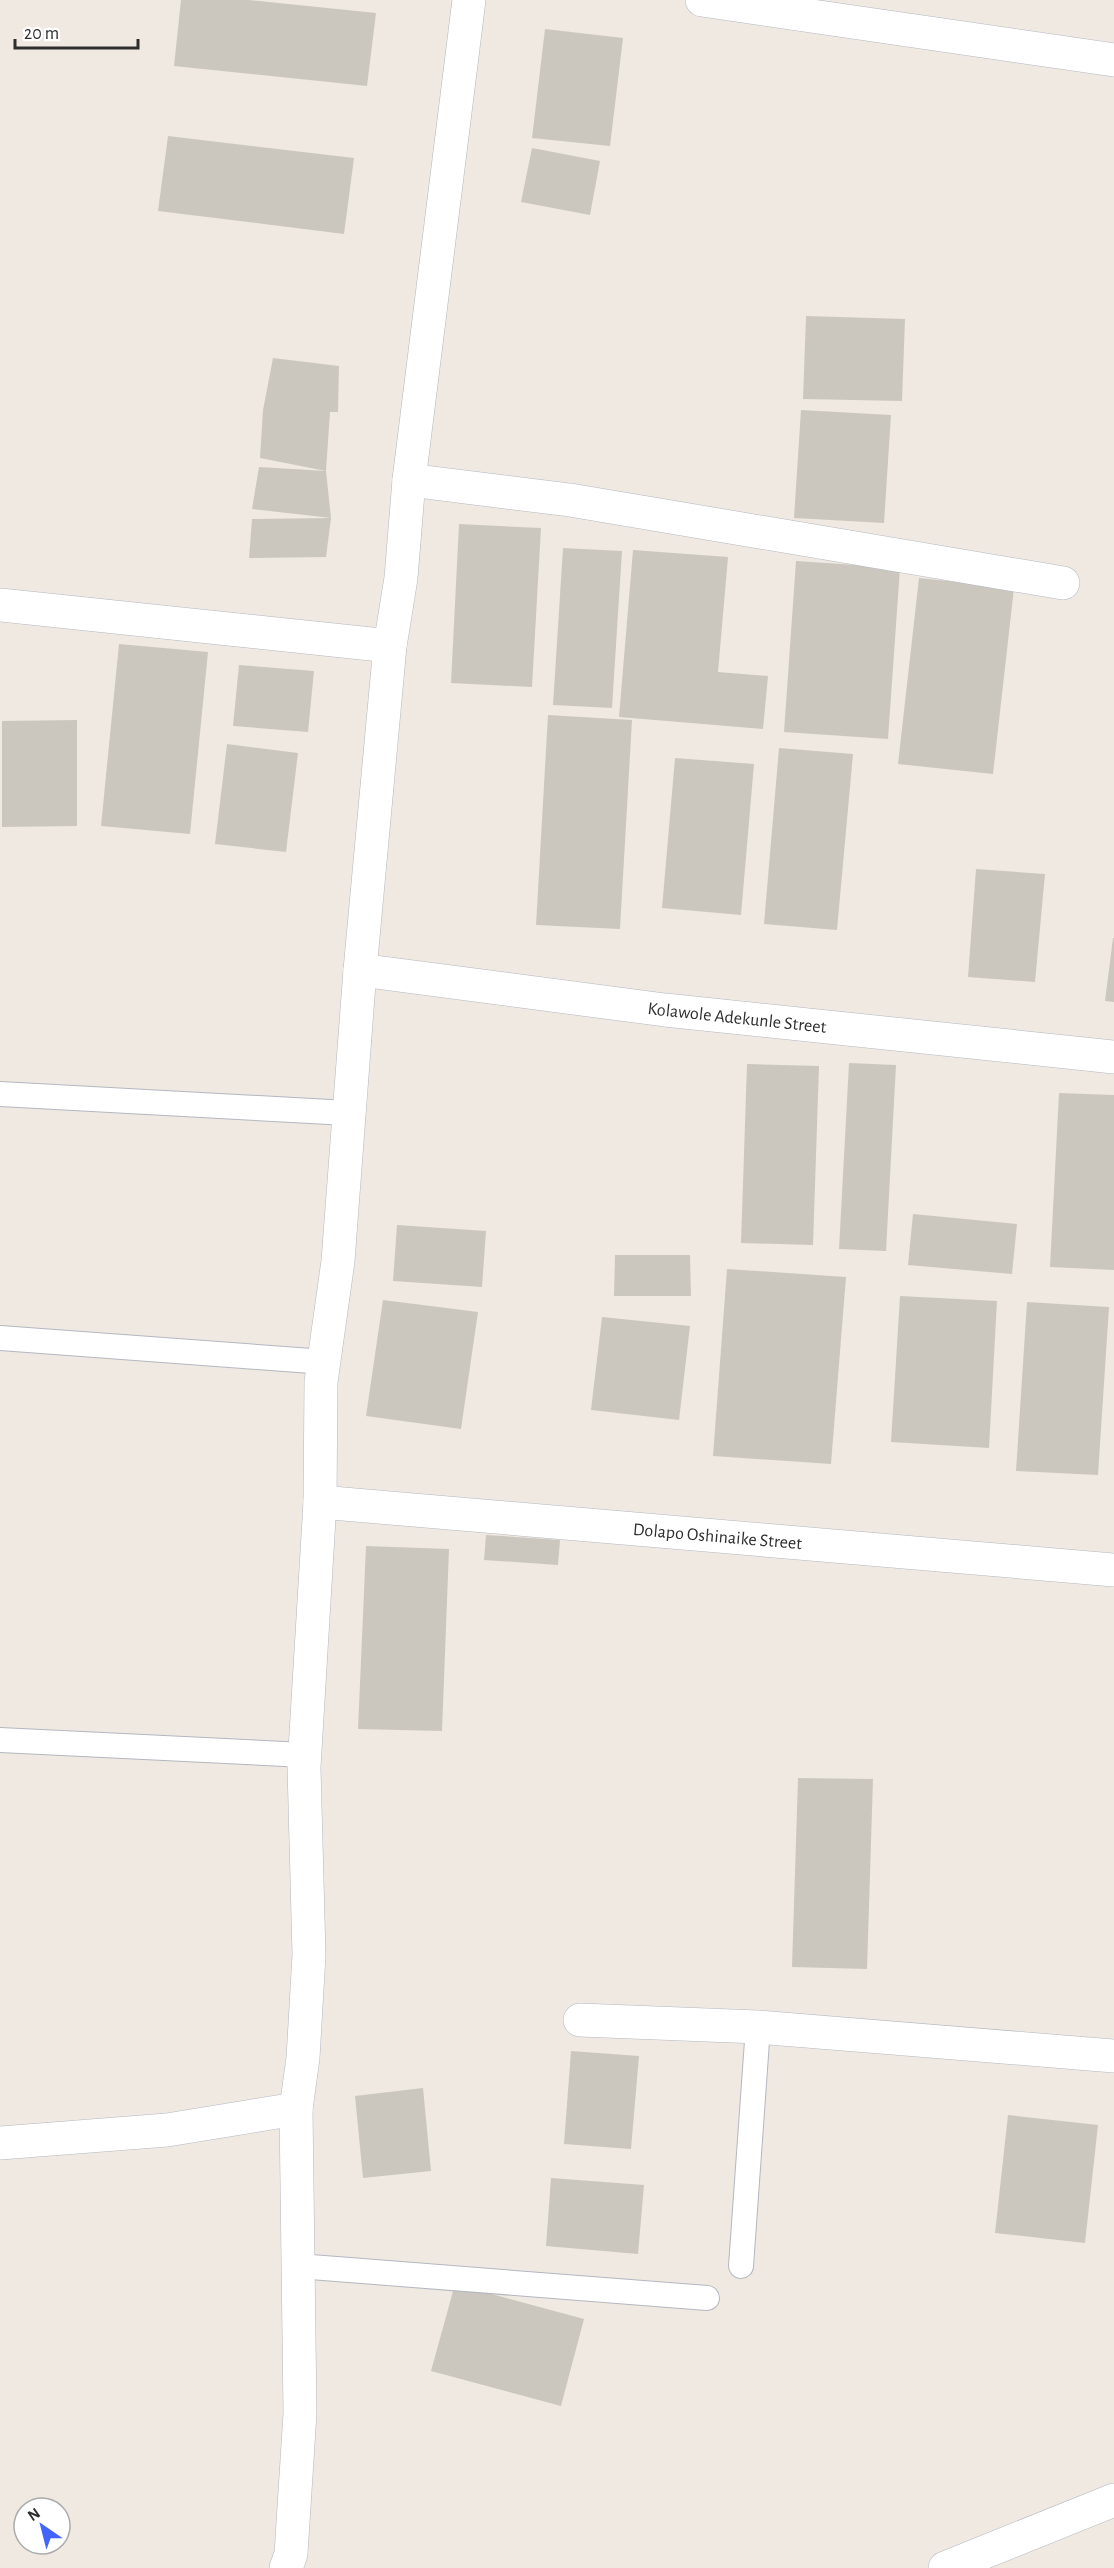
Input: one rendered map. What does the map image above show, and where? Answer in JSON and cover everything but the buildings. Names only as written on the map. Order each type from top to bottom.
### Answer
[{"type":"street","points":[[286,2568],[291,2554],[300,2414],[296,2109],[303,2058],[309,1955],[305,1755],[320,1502],[321,1394],[338,1260],[360,970],[390,646],[401,578],[409,480],[469,0]]},
{"type":"street","points":[[702,0],[1114,60]]},
{"type":"street","points":[[409,480],[432,485],[570,500],[1063,583]]},
{"type":"street","points":[[0,605],[390,646]]},
{"type":"street","name":"Kolawole Adekunle Street","points":[[360,970],[665,1010],[1114,1057]]},
{"type":"street","name":"Dolapo Oshinaike Street","points":[[320,1502],[1114,1570]]},
{"type":"street","points":[[580,2020],[758,2027],[1114,2056]]},
{"type":"street","points":[[0,2143],[167,2130],[296,2109]]},
{"type":"street","points":[[945,2568],[1114,2500]]},
{"type":"lane","points":[[0,1094],[348,1113]]},
{"type":"lane","points":[[0,1338],[324,1362]]},
{"type":"lane","points":[[0,1740],[305,1755]]},
{"type":"lane","points":[[741,2266],[758,2027]]},
{"type":"lane","points":[[298,2266],[707,2298]]}]
